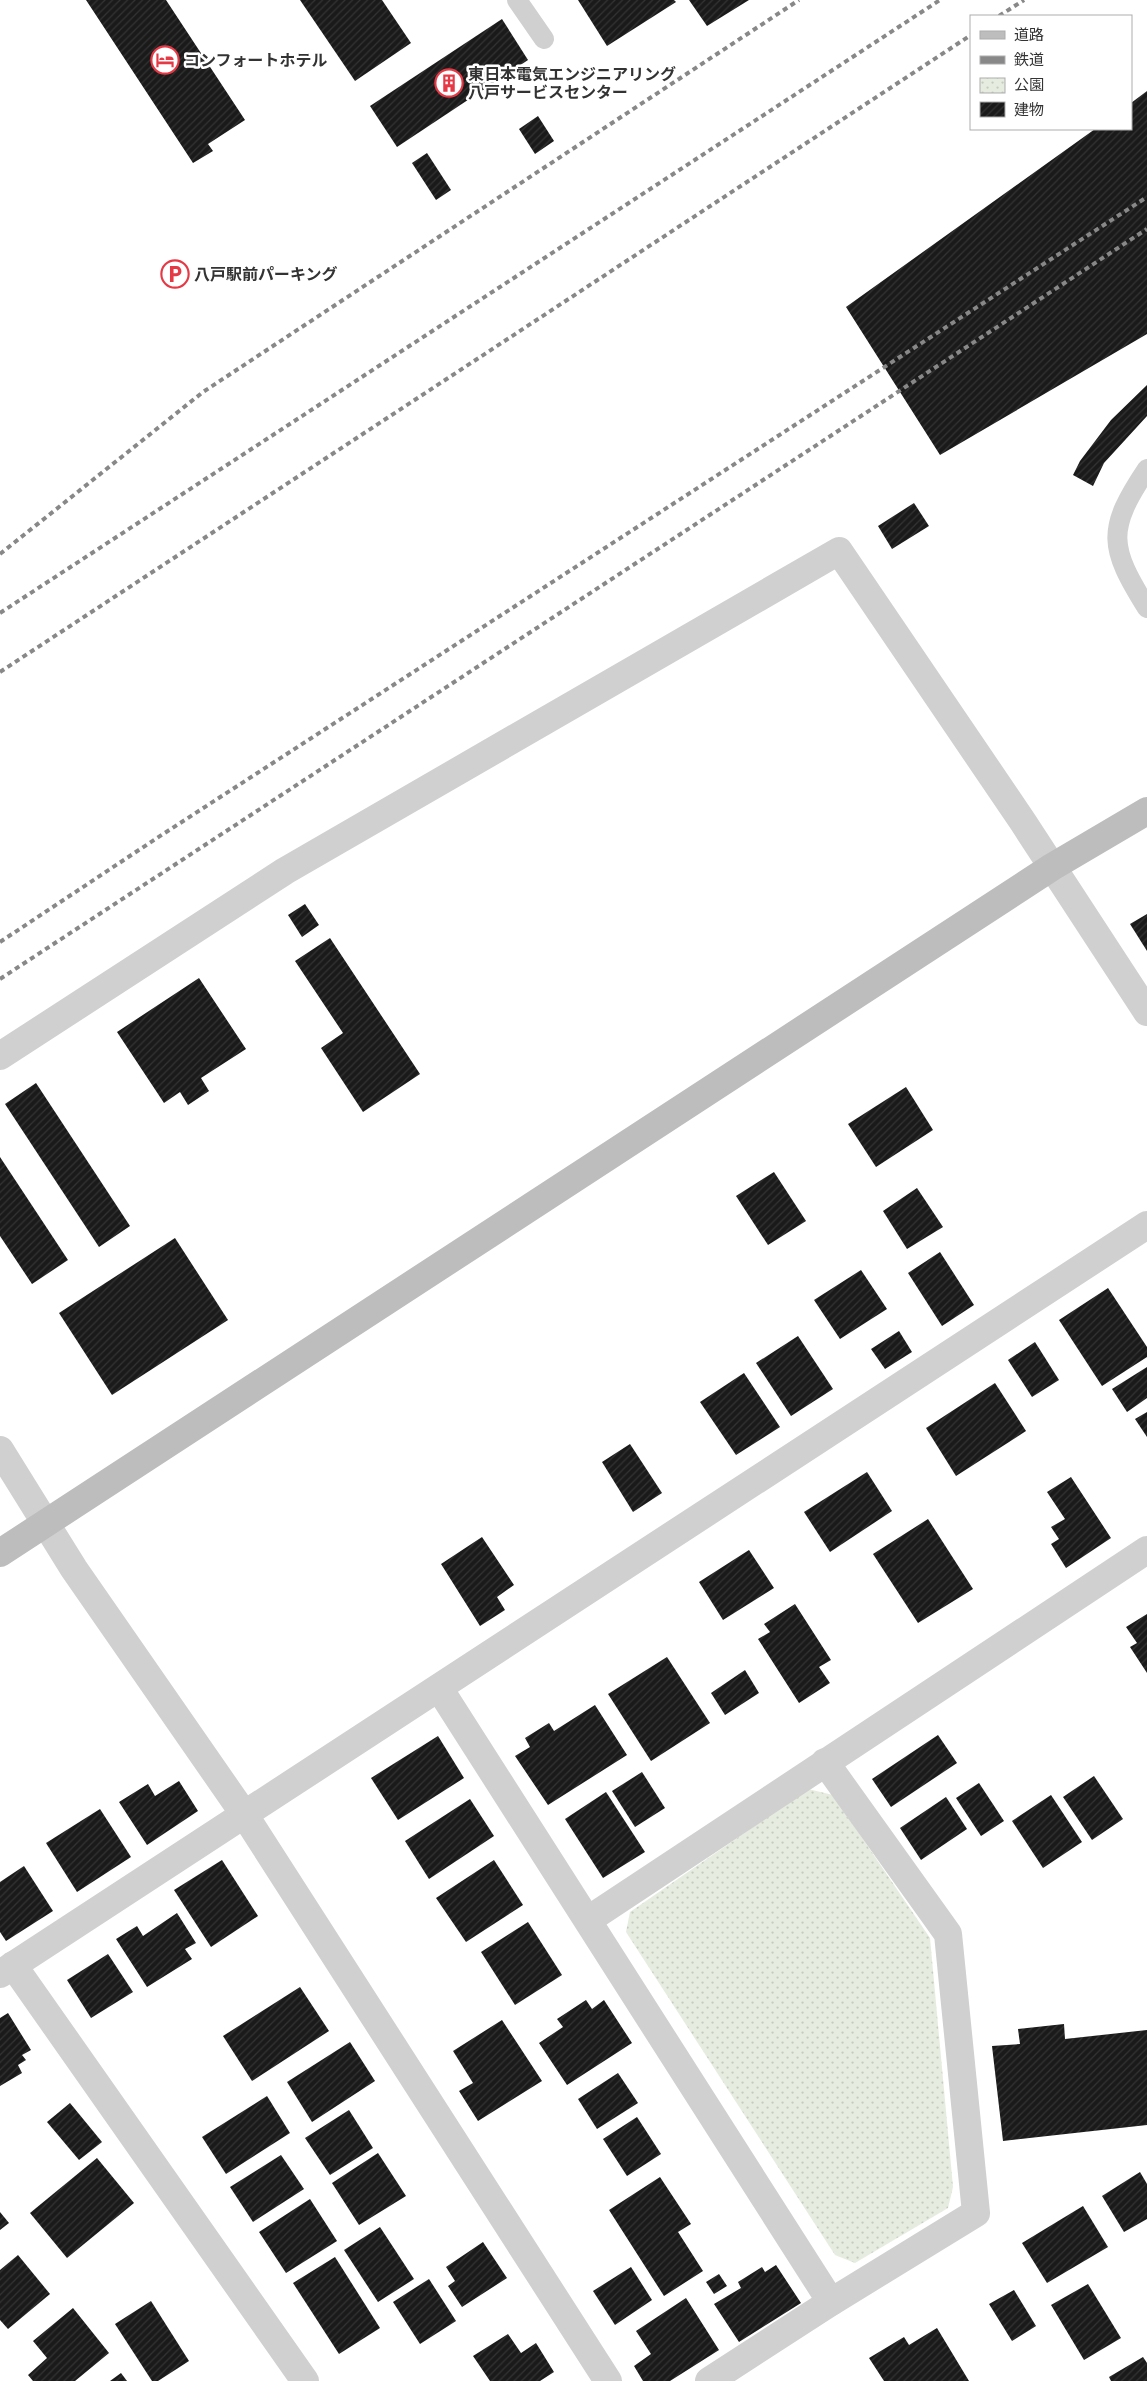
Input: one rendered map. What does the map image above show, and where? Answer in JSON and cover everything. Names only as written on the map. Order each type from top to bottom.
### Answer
[{"type":"street","points":[[0,1056],[285,871],[839,551],[1052,867],[1147,1012]]},
{"type":"street","points":[[0,1553],[1052,867],[1147,811]]},
{"type":"street","points":[[306,2381],[7,1970],[1147,1225]]},
{"type":"street","points":[[0,1450],[45,1524],[244,1814],[608,2381]]},
{"type":"street","points":[[588,1920],[1147,1550]]},
{"type":"street","points":[[439,1688],[831,2302]]},
{"type":"street","points":[[709,2381],[831,2302],[976,2213],[948,1934],[825,1762]]},
{"type":"lane","points":[[517,0],[544,39]]},
{"type":"lane","points":[[1147,469],[1128,497],[1116,529],[1121,563],[1147,608]]},
{"type":"green space","points":[[808,1789],[833,1795],[930,1938],[953,2187],[948,2208],[855,2263],[835,2255],[626,1932],[630,1912]]},
{"type":"building","name":"コンフォートホテル","points":[[86,0],[166,0],[245,120],[208,144],[213,151],[193,163]]},
{"type":"building","points":[[300,0],[382,0],[411,43],[355,81]]},
{"type":"building","points":[[578,0],[674,0],[676,2],[607,46]]},
{"type":"building","points":[[689,0],[749,0],[707,26]]},
{"type":"building","name":"東日本電気エンジニアリング 八戸サービスセンター","points":[[502,19],[528,60],[397,147],[370,106]]},
{"type":"building","points":[[1147,91],[1147,334],[940,455],[846,307],[1094,130],[1132,130],[1132,102]]},
{"type":"building","points":[[538,116],[554,141],[535,154],[519,129]]},
{"type":"building","points":[[427,153],[451,190],[436,200],[412,163]]},
{"type":"building","points":[[1147,385],[1147,416],[1104,463],[1093,486],[1073,475],[1080,461],[1111,420]]},
{"type":"building","points":[[914,503],[929,526],[892,549],[878,526]]},
{"type":"building","points":[[305,904],[319,925],[302,937],[288,915]]},
{"type":"building","points":[[1147,914],[1147,951],[1130,924]]},
{"type":"building","points":[[330,938],[420,1074],[363,1112],[321,1048],[343,1033],[295,961]]},
{"type":"building","points":[[199,978],[246,1049],[201,1078],[209,1091],[188,1105],[180,1092],[164,1103],[117,1032]]},
{"type":"building","points":[[36,1083],[130,1226],[99,1247],[5,1104]]},
{"type":"building","points":[[906,1087],[933,1130],[876,1167],[848,1124]]},
{"type":"building","points":[[0,1157],[68,1260],[32,1284],[0,1236]]},
{"type":"building","points":[[774,1172],[806,1221],[768,1245],[736,1196]]},
{"type":"building","points":[[917,1188],[943,1227],[907,1249],[883,1211]]},
{"type":"building","points":[[175,1238],[228,1320],[112,1395],[59,1313]]},
{"type":"building","points":[[940,1252],[974,1305],[942,1326],[908,1273]]},
{"type":"building","points":[[861,1270],[887,1309],[840,1339],[814,1300]]},
{"type":"building","points":[[1108,1288],[1147,1347],[1147,1357],[1102,1386],[1059,1320]]},
{"type":"building","points":[[899,1331],[912,1352],[885,1369],[871,1349]]},
{"type":"building","points":[[798,1336],[833,1389],[791,1416],[756,1363]]},
{"type":"building","points":[[1035,1342],[1059,1380],[1032,1397],[1008,1360]]},
{"type":"building","points":[[1147,1367],[1147,1398],[1127,1412],[1112,1389]]},
{"type":"building","points":[[744,1373],[780,1427],[736,1455],[700,1402]]},
{"type":"building","points":[[995,1383],[1026,1431],[956,1476],[926,1428]]},
{"type":"building","points":[[1147,1412],[1147,1437],[1135,1419]]},
{"type":"building","points":[[630,1444],[662,1493],[633,1512],[602,1462]]},
{"type":"building","points":[[867,1472],[892,1511],[830,1552],[804,1512]]},
{"type":"building","points":[[1071,1477],[1111,1538],[1066,1568],[1051,1544],[1059,1539],[1051,1527],[1065,1519],[1047,1492]]},
{"type":"building","points":[[928,1519],[973,1589],[918,1623],[873,1554]]},
{"type":"building","points":[[482,1537],[514,1585],[497,1597],[505,1610],[480,1626],[441,1564]]},
{"type":"building","points":[[749,1550],[774,1588],[723,1620],[699,1582]]},
{"type":"building","points":[[795,1604],[831,1660],[819,1667],[830,1683],[799,1703],[758,1639],[770,1632],[764,1624]]},
{"type":"building","points":[[1147,1614],[1147,1673],[1130,1647],[1137,1643],[1126,1627]]},
{"type":"building","points":[[667,1657],[710,1723],[651,1761],[608,1694]]},
{"type":"building","points":[[745,1670],[759,1693],[725,1715],[711,1693]]},
{"type":"building","points":[[595,1705],[627,1755],[548,1805],[515,1756],[530,1747],[525,1738],[549,1723],[554,1731]]},
{"type":"building","points":[[938,1735],[957,1763],[891,1807],[872,1779]]},
{"type":"building","points":[[438,1736],[464,1778],[398,1820],[371,1778]]},
{"type":"building","points":[[642,1772],[665,1808],[635,1827],[612,1791]]},
{"type":"building","points":[[1094,1776],[1123,1819],[1092,1840],[1063,1797]]},
{"type":"building","points":[[179,1781],[198,1811],[147,1845],[119,1802],[148,1784],[155,1796]]},
{"type":"building","points":[[979,1783],[1004,1821],[981,1836],[956,1798]]},
{"type":"building","points":[[606,1792],[645,1852],[603,1878],[565,1819]]},
{"type":"building","points":[[1051,1795],[1082,1842],[1043,1868],[1012,1821]]},
{"type":"building","points":[[946,1797],[967,1829],[921,1860],[900,1828]]},
{"type":"building","points":[[470,1799],[494,1836],[429,1879],[405,1841]]},
{"type":"building","points":[[100,1809],[131,1857],[77,1892],[46,1843]]},
{"type":"building","points":[[222,1860],[258,1916],[211,1947],[174,1890]]},
{"type":"building","points":[[494,1860],[523,1905],[466,1942],[436,1898]]},
{"type":"building","points":[[24,1866],[53,1911],[6,1941],[0,1932],[0,1882]]},
{"type":"building","points":[[177,1913],[196,1943],[185,1949],[192,1959],[147,1987],[116,1939],[137,1926],[143,1936]]},
{"type":"building","points":[[528,1922],[562,1975],[515,2005],[481,1952]]},
{"type":"building","points":[[108,1954],[133,1992],[91,2018],[67,1980]]},
{"type":"building","points":[[300,1987],[329,2031],[252,2081],[223,2036]]},
{"type":"building","points":[[586,2000],[592,2009],[604,2000],[632,2043],[567,2085],[539,2043],[563,2027],[557,2019]]},
{"type":"building","points":[[8,2013],[31,2050],[22,2055],[26,2060],[18,2065],[22,2073],[0,2086],[0,2018]]},
{"type":"building","points":[[502,2020],[542,2081],[478,2121],[459,2091],[473,2083],[453,2051]]},
{"type":"building","points":[[1064,2024],[1065,2039],[1147,2030],[1147,2125],[1003,2141],[992,2046],[1020,2044],[1018,2029]]},
{"type":"building","points":[[350,2042],[375,2081],[312,2122],[287,2082]]},
{"type":"building","points":[[618,2073],[638,2103],[597,2129],[578,2099]]},
{"type":"building","points":[[267,2096],[290,2133],[226,2174],[202,2137]]},
{"type":"building","points":[[70,2103],[102,2142],[79,2160],[47,2122]]},
{"type":"building","points":[[349,2110],[373,2148],[330,2175],[305,2138]]},
{"type":"building","points":[[637,2117],[661,2154],[627,2176],[603,2139]]},
{"type":"building","points":[[378,2153],[406,2196],[359,2225],[332,2183]]},
{"type":"building","points":[[281,2155],[304,2189],[253,2222],[230,2187]]},
{"type":"building","points":[[97,2158],[134,2203],[67,2258],[30,2213]]},
{"type":"building","points":[[1140,2172],[1147,2184],[1147,2219],[1124,2232],[1102,2196]]},
{"type":"building","points":[[660,2177],[691,2224],[678,2232],[703,2271],[664,2296],[609,2210]]},
{"type":"building","points":[[310,2199],[337,2241],[286,2273],[259,2232]]},
{"type":"building","points":[[1083,2206],[1108,2247],[1047,2283],[1022,2243]]},
{"type":"building","points":[[0,2212],[9,2223],[0,2230]]},
{"type":"building","points":[[380,2227],[414,2279],[378,2302],[344,2250]]},
{"type":"building","points":[[483,2242],[507,2278],[462,2307],[448,2286],[455,2281],[446,2267]]},
{"type":"building","points":[[18,2255],[50,2294],[8,2329],[0,2320],[0,2270]]},
{"type":"building","points":[[335,2257],[380,2328],[339,2354],[293,2283]]},
{"type":"building","points":[[776,2265],[801,2303],[739,2342],[714,2304],[741,2288],[738,2282],[762,2267],[765,2272]]},
{"type":"building","points":[[631,2267],[652,2300],[615,2325],[593,2291]]},
{"type":"building","points":[[719,2274],[727,2286],[714,2294],[706,2282]]},
{"type":"building","points":[[429,2279],[456,2321],[420,2344],[393,2302]]},
{"type":"building","points":[[1088,2284],[1121,2338],[1084,2360],[1051,2305]]},
{"type":"building","points":[[1014,2290],[1036,2326],[1012,2341],[989,2304]]},
{"type":"building","points":[[686,2298],[719,2350],[670,2381],[643,2381],[634,2366],[651,2354],[636,2331]]},
{"type":"building","points":[[151,2301],[189,2361],[158,2381],[152,2381],[115,2324]]},
{"type":"building","points":[[73,2308],[109,2353],[75,2381],[33,2381],[28,2375],[47,2358],[33,2341]]},
{"type":"building","points":[[937,2328],[969,2381],[884,2381],[869,2358],[904,2337],[909,2345]]},
{"type":"building","points":[[508,2334],[521,2353],[536,2343],[554,2372],[540,2381],[490,2381],[473,2356]]},
{"type":"building","points":[[1143,2357],[1147,2363],[1147,2381],[1111,2381],[1109,2377]]},
{"type":"building","points":[[121,2373],[127,2381],[110,2381]]},
{"type":"railway","points":[[0,554],[203,392],[799,0]]},
{"type":"railway","points":[[0,613],[940,0]]},
{"type":"railway","points":[[1001,15],[1024,0]]},
{"type":"railway","points":[[0,672],[970,36]]},
{"type":"railway","points":[[0,942],[157,838],[1147,197]]},
{"type":"railway","points":[[0,979],[1147,229]]},
{"type":"place","name":"コンフォートホテル","points":[[165,60]]},
{"type":"place","name":"東日本電気エンジニアリング 八戸サービスセンター","points":[[449,83]]},
{"type":"place","name":"八戸駅前パーキング","points":[[175,274]]}]
